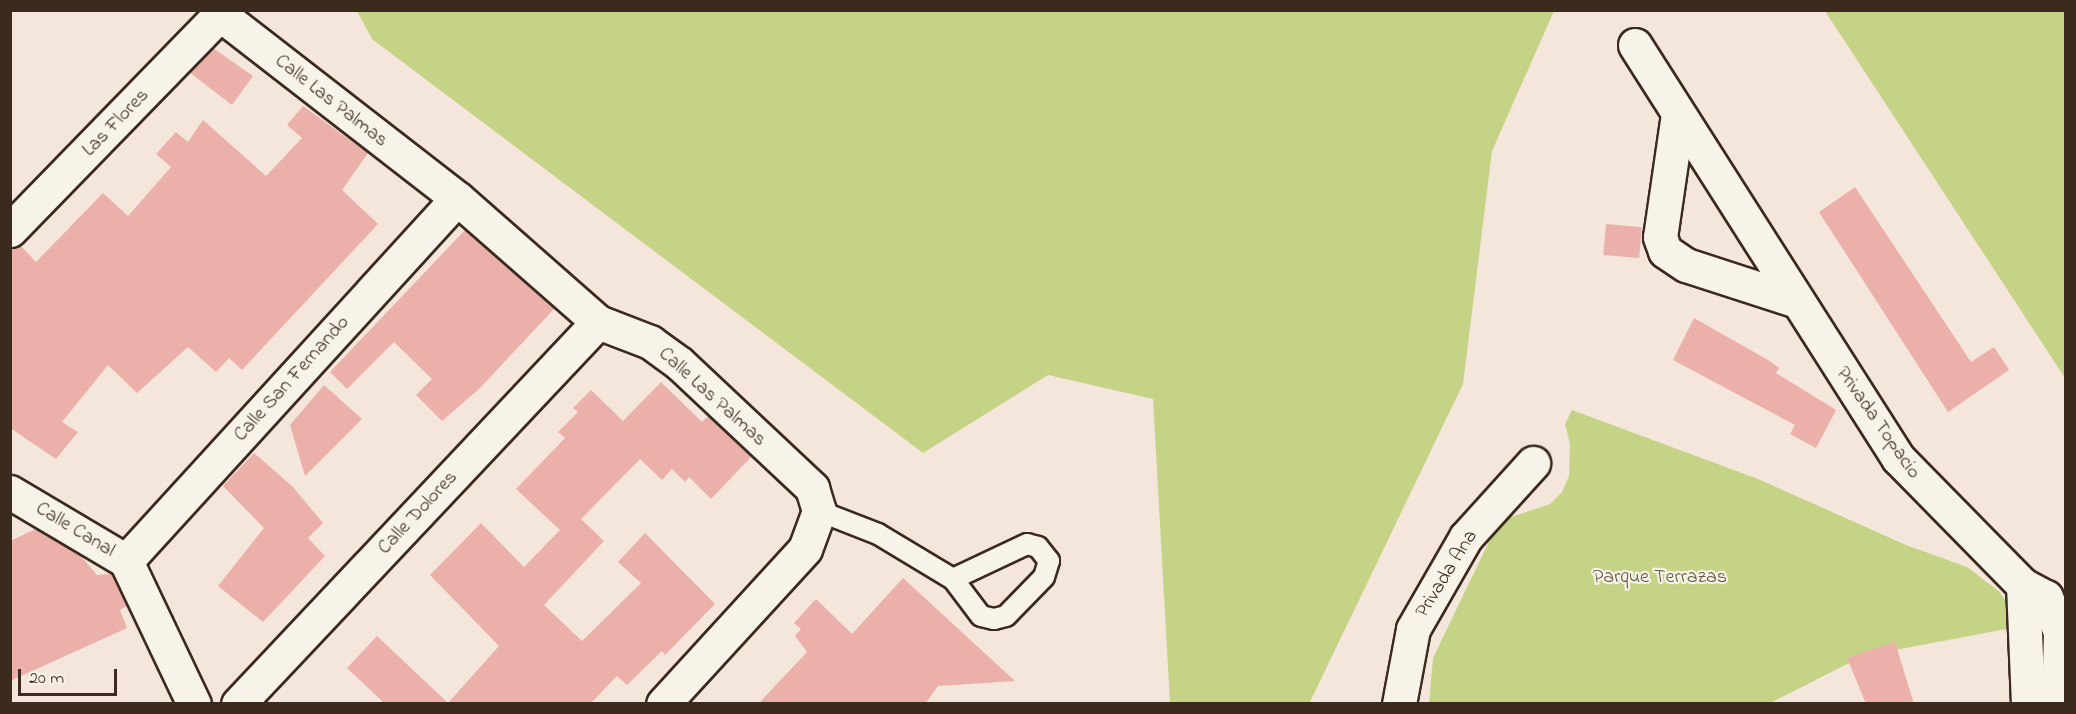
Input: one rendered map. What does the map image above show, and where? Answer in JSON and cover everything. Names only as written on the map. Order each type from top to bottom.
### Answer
[{"type":"street","name":"Calle Las Palmas","points":[[223,13],[457,198],[598,322],[650,342],[680,363],[812,488],[819,511]]},
{"type":"street","name":"Las Flores","points":[[10,230],[223,13]]},
{"type":"street","name":"Privada Topacio","points":[[1635,45],[1898,458],[2023,585],[2043,669],[2058,704]]},
{"type":"street","points":[[1678,114],[1660,237],[1665,251],[1686,266],[1797,301]]},
{"type":"street","name":"Calle San Fernando","points":[[126,561],[457,198]]},
{"type":"street","name":"Calle Dolores","points":[[238,704],[598,322]]},
{"type":"street","name":"Privada Ana","points":[[1400,704],[1413,629],[1466,537],[1533,463]]},
{"type":"street","name":"Calle Canal","points":[[10,492],[126,561],[195,704]]},
{"type":"street","points":[[663,704],[805,549],[819,511]]},
{"type":"street","name":"Privada Topacio","points":[[2028,704],[2043,669]]},
{"type":"lane","points":[[819,511],[878,534],[952,579],[981,615],[994,619],[1006,616],[1044,577],[1049,561],[1038,548],[1027,544],[952,579]]},
{"type":"green space","points":[[357,11],[1554,11],[1492,151],[1463,384],[1309,704],[1170,703],[1153,399],[1048,375],[923,453],[372,39]]},
{"type":"green space","points":[[1825,11],[2065,11],[2065,378]]},
{"type":"green space","name":"Parque Terrazas","points":[[1572,410],[1758,479],[1906,545],[1967,567],[2000,592],[2014,614],[2012,628],[1863,656],[1770,703],[1429,704],[1433,658],[1495,529],[1508,518],[1550,504],[1562,492],[1569,476],[1570,444],[1565,424]]},
{"type":"building","points":[[213,48],[253,76],[232,105],[189,72]]},
{"type":"building","points":[[303,106],[368,153],[342,190],[378,224],[242,370],[229,358],[216,372],[188,347],[137,393],[108,365],[62,422],[78,432],[56,459],[10,428],[10,248],[20,245],[36,262],[103,193],[128,216],[171,167],[156,154],[176,132],[188,142],[203,120],[266,176],[302,138],[287,125]]},
{"type":"building","points":[[1855,187],[1971,362],[1994,347],[2009,370],[1948,412],[1819,212]]},
{"type":"building","points":[[1606,224],[1642,227],[1639,258],[1603,255]]},
{"type":"building","points":[[465,230],[554,309],[480,388],[442,421],[416,395],[432,379],[394,342],[347,389],[330,372]]},
{"type":"building","points":[[1694,318],[1768,360],[1779,368],[1776,373],[1836,410],[1816,448],[1790,434],[1795,425],[1673,360]]},
{"type":"building","points":[[661,382],[702,422],[708,416],[751,457],[711,499],[689,477],[685,482],[672,469],[662,480],[640,459],[581,519],[604,541],[544,605],[582,641],[641,583],[618,562],[645,533],[715,604],[665,655],[662,651],[627,685],[617,676],[590,704],[385,704],[347,668],[377,636],[448,703],[499,646],[430,575],[481,523],[524,567],[560,530],[516,489],[565,438],[558,432],[578,412],[573,408],[591,390],[623,421]]},
{"type":"building","points":[[324,385],[362,419],[305,476],[290,425]]},
{"type":"building","points":[[254,453],[293,487],[323,523],[308,538],[325,556],[263,622],[218,586],[264,528],[223,486]]},
{"type":"building","points":[[36,529],[80,555],[97,575],[112,574],[127,606],[120,610],[127,628],[10,681],[10,541]]},
{"type":"building","points":[[903,578],[1015,681],[938,686],[925,704],[758,704],[807,652],[795,636],[801,629],[794,623],[816,599],[852,634]]},
{"type":"building","points":[[1895,642],[1914,704],[1866,704],[1847,658]]}]
